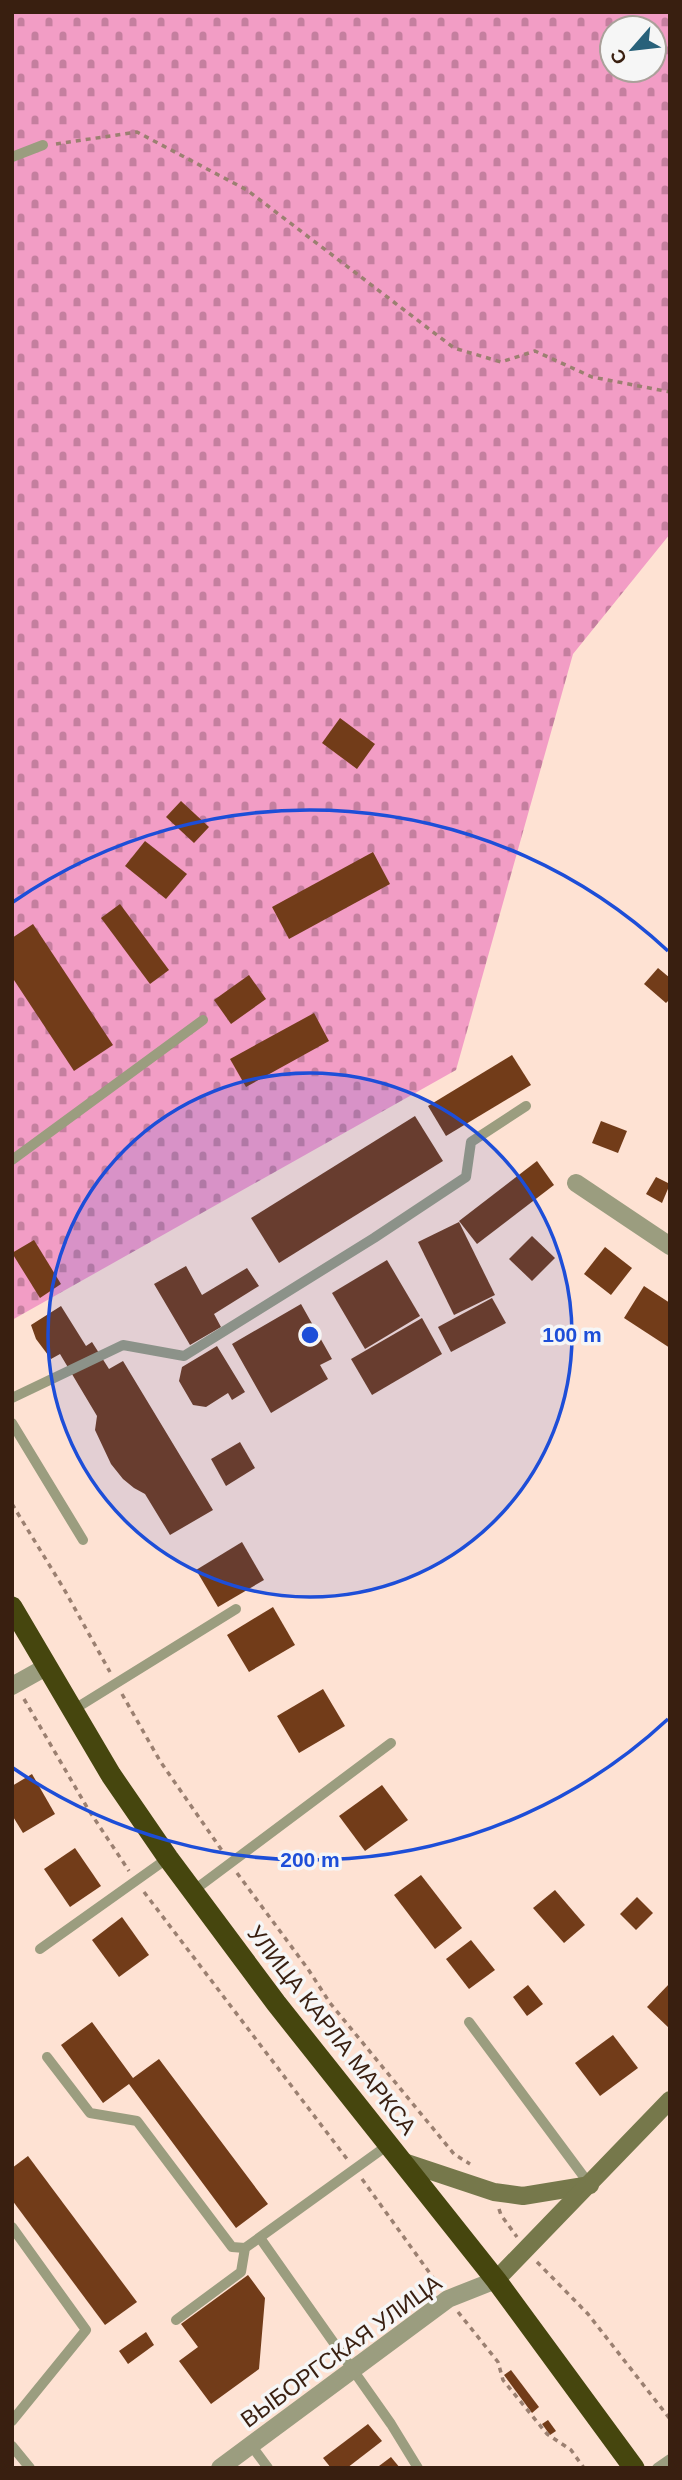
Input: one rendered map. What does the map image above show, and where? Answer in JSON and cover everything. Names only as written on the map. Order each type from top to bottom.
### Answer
[{"type":"highway","name":"УЛИЦА КАРЛА МАРКСА","points":[[12,1607],[111,1774],[168,1858],[276,2003],[496,2280],[634,2468]]},
{"type":"street","points":[[576,1183],[670,1246]]},
{"type":"street","points":[[14,1685],[46,1667]]},
{"type":"street","name":"ВЫБОРГСКАЯ УЛИЦА","points":[[220,2468],[449,2299],[496,2280],[670,2100]]},
{"type":"street","points":[[395,2153],[494,2192],[523,2196],[590,2185]]},
{"type":"lane","points":[[12,157],[43,145]]},
{"type":"lane","points":[[12,1160],[203,1020]]},
{"type":"lane","points":[[13,1396],[123,1345],[184,1356],[374,1238],[466,1177],[471,1142],[526,1106]]},
{"type":"lane","points":[[12,1423],[83,1540]]},
{"type":"lane","points":[[72,1710],[236,1609]]},
{"type":"lane","points":[[192,1891],[391,1743]]},
{"type":"lane","points":[[40,1949],[168,1858]]},
{"type":"lane","points":[[468,2022],[590,2185]]},
{"type":"lane","points":[[47,2056],[90,2113],[138,2120],[232,2246],[245,2248],[355,2169],[395,2153]]},
{"type":"lane","points":[[12,2227],[86,2330],[12,2421]]},
{"type":"lane","points":[[260,2238],[354,2370],[418,2468]]},
{"type":"lane","points":[[176,2320],[241,2272],[245,2248]]},
{"type":"lane","points":[[251,2445],[268,2468]]},
{"type":"lane","points":[[12,2446],[30,2468]]},
{"type":"lane","points":[[657,2468],[670,2459]]},
{"type":"path","points":[[43,145],[137,132],[247,190],[454,348],[501,362],[535,351],[592,377],[670,392]]},
{"type":"path","points":[[12,1504],[64,1589],[160,1761],[230,1862],[330,2003],[454,2154],[472,2165]]},
{"type":"path","points":[[14,1685],[88,1809],[135,1880],[498,2362],[503,2380],[547,2434],[571,2450],[584,2468]]},
{"type":"path","points":[[494,2192],[500,2215],[526,2250],[588,2314],[670,2419]]},
{"type":"green space","points":[[12,12],[670,12],[670,534],[573,654],[456,1070],[12,1320]]},
{"type":"building","points":[[340,718],[375,744],[357,769],[322,743]]},
{"type":"building","points":[[181,801],[209,827],[194,843],[166,817]]},
{"type":"building","points":[[145,841],[187,874],[166,899],[125,866]]},
{"type":"building","points":[[373,852],[390,884],[289,939],[272,907]]},
{"type":"building","points":[[120,904],[169,970],[150,984],[101,918]]},
{"type":"building","points":[[33,924],[113,1045],[74,1071],[12,977],[12,938]]},
{"type":"building","points":[[658,968],[670,978],[670,999],[666,1003],[644,984]]},
{"type":"building","points":[[249,975],[266,999],[231,1024],[214,1000]]},
{"type":"building","points":[[314,1013],[329,1041],[246,1087],[230,1059]]},
{"type":"building","points":[[512,1055],[531,1085],[446,1136],[428,1106]]},
{"type":"building","points":[[415,1116],[443,1161],[279,1263],[251,1218]]},
{"type":"building","points":[[601,1121],[627,1131],[618,1153],[592,1143]]},
{"type":"building","points":[[537,1161],[554,1185],[477,1244],[459,1221]]},
{"type":"building","points":[[656,1177],[670,1184],[662,1203],[646,1194]]},
{"type":"building","points":[[459,1222],[495,1295],[454,1315],[418,1242]]},
{"type":"building","points":[[532,1236],[555,1258],[532,1281],[509,1259]]},
{"type":"building","points":[[34,1240],[61,1284],[40,1298],[12,1253]]},
{"type":"building","points":[[605,1247],[632,1268],[611,1295],[584,1274]]},
{"type":"building","points":[[387,1260],[420,1316],[365,1349],[332,1293]]},
{"type":"building","points":[[186,1266],[202,1295],[247,1268],[259,1286],[214,1314],[221,1327],[190,1345],[154,1284]]},
{"type":"building","points":[[644,1286],[670,1303],[670,1348],[624,1318]]},
{"type":"building","points":[[492,1298],[506,1323],[451,1352],[438,1327]]},
{"type":"building","points":[[301,1304],[332,1359],[320,1365],[328,1379],[271,1413],[232,1344]]},
{"type":"building","points":[[61,1306],[86,1346],[92,1342],[109,1369],[123,1361],[213,1510],[170,1535],[145,1494],[123,1479],[111,1464],[95,1430],[97,1416],[60,1354],[51,1359],[36,1339],[31,1325]]},
{"type":"building","points":[[422,1318],[442,1354],[372,1395],[351,1359]]},
{"type":"building","points":[[217,1346],[245,1392],[232,1400],[228,1393],[206,1407],[193,1405],[179,1381],[182,1367]]},
{"type":"building","points":[[240,1442],[255,1468],[226,1486],[211,1459]]},
{"type":"building","points":[[242,1542],[264,1580],[218,1607],[196,1570]]},
{"type":"building","points":[[273,1607],[295,1645],[249,1672],[227,1635]]},
{"type":"building","points":[[323,1689],[345,1726],[299,1753],[277,1716]]},
{"type":"building","points":[[32,1774],[55,1814],[23,1833],[12,1815],[12,1786]]},
{"type":"building","points":[[382,1785],[408,1820],[365,1851],[339,1816]]},
{"type":"building","points":[[75,1848],[101,1886],[70,1907],[44,1869]]},
{"type":"building","points":[[421,1875],[462,1928],[435,1949],[394,1895]]},
{"type":"building","points":[[555,1890],[585,1925],[564,1943],[533,1908]]},
{"type":"building","points":[[637,1897],[653,1913],[636,1930],[620,1914]]},
{"type":"building","points":[[122,1917],[149,1955],[119,1977],[92,1940]]},
{"type":"building","points":[[471,1940],[495,1970],[469,1989],[446,1959]]},
{"type":"building","points":[[670,1983],[670,2029],[647,2007]]},
{"type":"building","points":[[528,1985],[543,2004],[527,2016],[513,1997]]},
{"type":"building","points":[[92,2022],[133,2078],[159,2059],[268,2204],[236,2228],[129,2084],[103,2103],[61,2045]]},
{"type":"building","points":[[613,2035],[638,2068],[600,2096],[575,2063]]},
{"type":"building","points":[[28,2156],[137,2302],[105,2325],[12,2200],[12,2168]]},
{"type":"building","points":[[248,2275],[265,2298],[259,2369],[211,2404],[179,2361],[198,2347],[181,2324]]},
{"type":"building","points":[[146,2332],[154,2345],[128,2364],[119,2351]]},
{"type":"building","points":[[511,2370],[539,2407],[532,2413],[504,2375]]},
{"type":"building","points":[[548,2420],[556,2431],[550,2435],[542,2424]]},
{"type":"building","points":[[368,2424],[382,2441],[347,2468],[331,2468],[323,2458]]},
{"type":"building","points":[[391,2457],[400,2468],[379,2466]]}]
